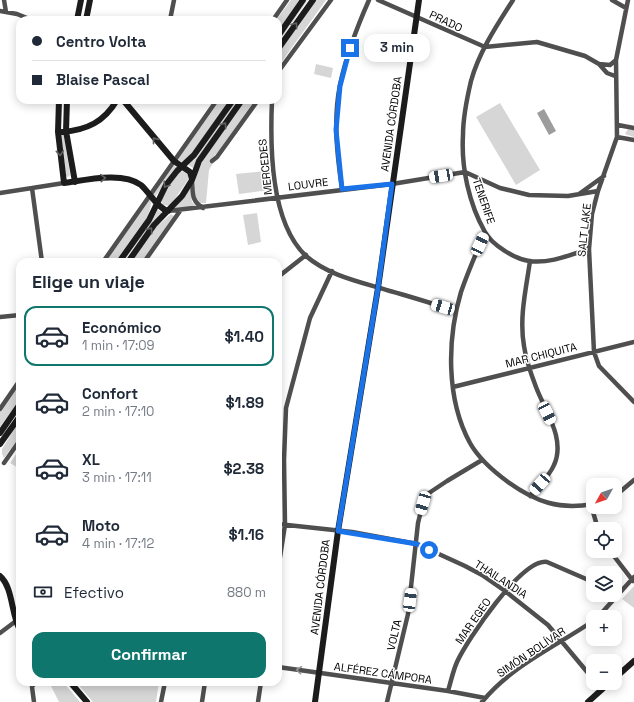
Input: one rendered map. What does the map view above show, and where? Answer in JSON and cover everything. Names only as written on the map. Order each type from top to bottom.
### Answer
[{"type":"street","points":[[4,0],[6,12]]},
{"type":"street","points":[[79,16],[81,0]]},
{"type":"street","points":[[87,16],[90,0]]},
{"type":"street","points":[[171,16],[174,0]]},
{"type":"street","points":[[276,16],[287,0]]},
{"type":"street","points":[[282,30],[304,0]]},
{"type":"street","points":[[282,43],[313,0]]},
{"type":"street","points":[[282,67],[331,0]]},
{"type":"street","points":[[342,189],[336,130],[340,86],[350,48],[369,0]]},
{"type":"street","name":"PRADO","points":[[378,0],[485,48]]},
{"type":"street","name":"AVENIDA CÓRDOBA","points":[[315,702],[338,531],[378,288],[419,0]]},
{"type":"street","name":"TENERIFE","points":[[514,0],[485,48],[472,79],[466,103],[463,135],[465,172],[468,189],[485,233],[501,248],[515,258],[530,261],[564,258],[589,249]]},
{"type":"street","points":[[612,0],[626,8]]},
{"type":"street","name":"SALT LAKE","points":[[628,0],[616,60],[615,76],[618,125],[617,137],[598,191],[592,214],[589,249],[594,352],[599,366],[634,402]]},
{"type":"street","points":[[0,11],[19,16]]},
{"type":"street","points":[[485,48],[537,42],[572,51],[599,64],[607,73],[615,76]]},
{"type":"street","points":[[599,64],[610,64],[616,60]]},
{"type":"street","points":[[59,104],[58,132],[64,183]]},
{"type":"street","points":[[67,104],[66,131],[75,182]]},
{"type":"street","points":[[58,132],[79,131],[90,126],[114,104]]},
{"type":"street","points":[[126,104],[174,161],[190,172],[193,199],[198,205],[204,208]]},
{"type":"street","points":[[106,258],[214,104]]},
{"type":"street","points":[[122,258],[149,220],[169,181],[194,155],[230,104]]},
{"type":"street","points":[[131,258],[154,225],[182,196],[192,180],[199,161],[239,104]]},
{"type":"street","points":[[212,160],[218,157],[255,104]]},
{"type":"street","name":"MERCEDES","points":[[272,104],[270,136],[277,197],[283,219],[306,255],[332,271],[353,281],[456,311]]},
{"type":"street","points":[[618,125],[634,128]]},
{"type":"street","points":[[617,137],[634,140]]},
{"type":"street","points":[[465,172],[500,188],[522,194],[551,197],[578,195],[598,191]]},
{"type":"street","name":"LOUVRE","points":[[168,212],[277,197],[392,184],[465,172]]},
{"type":"street","points":[[578,195],[604,176]]},
{"type":"street","points":[[0,193],[64,183],[121,178],[140,184],[162,209],[168,212]]},
{"type":"street","points":[[588,187],[590,193]]},
{"type":"street","points":[[32,188],[41,258]]},
{"type":"street","points":[[147,258],[180,211]]},
{"type":"street","points":[[485,233],[470,268],[456,311],[451,362],[453,387],[457,409],[463,429],[470,444],[482,460],[495,473],[530,496],[558,506],[586,504]]},
{"type":"street","points":[[282,274],[306,255]]},
{"type":"street","points":[[530,261],[522,324],[524,346],[536,387],[551,422],[558,450],[551,472],[530,496]]},
{"type":"street","points":[[282,544],[285,525],[284,460],[286,408],[310,318],[332,271]]},
{"type":"street","points":[[0,317],[16,315]]},
{"type":"street","name":"MAR CHIQUITA","points":[[453,387],[634,342]]},
{"type":"street","points":[[0,408],[16,386]]},
{"type":"street","points":[[0,433],[16,410]]},
{"type":"street","points":[[0,444],[16,422]]},
{"type":"street","points":[[4,463],[16,446]]},
{"type":"street","name":"VOLTA","points":[[387,702],[408,614],[417,544],[418,523],[423,503],[429,493],[447,480],[482,460]]},
{"type":"street","points":[[622,490],[634,480]]},
{"type":"street","name":"THAILANDIA","points":[[282,525],[338,531],[417,544],[482,575],[548,625],[586,670]]},
{"type":"street","points":[[616,558],[633,580],[622,589]]},
{"type":"street","name":"MAR EGEO","points":[[448,691],[458,661],[464,649],[505,591],[525,572],[542,561],[586,579]]},
{"type":"street","points":[[0,576],[7,585],[16,621],[0,633]]},
{"type":"street","points":[[603,610],[610,602]]},
{"type":"street","name":"SIMÓN BOLÍVAR","points":[[483,700],[500,683],[520,668],[586,626]]},
{"type":"street","points":[[622,672],[634,661]]},
{"type":"street","name":"ALFÉREZ CÁMPORA","points":[[282,667],[448,691],[483,700]]},
{"type":"street","points":[[33,686],[34,702]]},
{"type":"street","points":[[73,686],[87,702]]},
{"type":"street","points":[[160,702],[164,686]]},
{"type":"street","points":[[202,702],[204,686]]},
{"type":"street","points":[[258,702],[260,686]]},
{"type":"street","points":[[588,702],[602,690]]},
{"type":"shaded area","points":[[291,0],[299,0],[282,26],[282,16],[279,16]]},
{"type":"shaded area","points":[[307,0],[308,0],[282,37]]},
{"type":"shaded area","points":[[315,0],[326,0],[282,61],[282,46]]},
{"type":"shaded area","points":[[316,64],[333,68],[331,78],[314,74]]},
{"type":"shaded area","points":[[500,103],[540,170],[516,185],[476,117]]},
{"type":"shaded area","points":[[217,104],[228,104],[196,149],[183,162],[177,160]]},
{"type":"shaded area","points":[[233,104],[235,104],[197,159],[193,168],[188,165],[196,158]]},
{"type":"shaded area","points":[[241,104],[252,104],[218,152],[209,161],[213,163],[209,170],[206,203],[199,203],[195,193],[196,180],[201,165],[218,135]]},
{"type":"shaded area","points":[[544,109],[556,131],[549,135],[537,113]]},
{"type":"shaded area","points":[[628,129],[634,130],[634,137],[625,134]]},
{"type":"shaded area","points":[[64,134],[70,175],[68,177],[66,176],[61,135]]},
{"type":"shaded area","points":[[174,165],[177,168],[155,197],[152,193]]},
{"type":"shaded area","points":[[183,171],[189,176],[188,180],[170,206],[163,205],[160,199],[164,191],[173,179]]},
{"type":"shaded area","points":[[266,171],[269,190],[239,194],[236,174]]},
{"type":"shaded area","points":[[190,189],[192,202],[198,207],[173,210]]},
{"type":"shaded area","points":[[149,199],[151,200],[147,216],[138,232],[118,258],[108,258]]},
{"type":"shaded area","points":[[157,209],[162,213],[153,222],[126,258]]},
{"type":"shaded area","points":[[257,213],[261,242],[248,245],[243,215]]},
{"type":"shaded area","points":[[171,214],[174,216],[144,258],[134,258],[155,228]]},
{"type":"shaded area","points":[[16,389],[16,405],[0,427],[0,411]]},
{"type":"shaded area","points":[[16,426],[16,442],[4,458],[2,449]]},
{"type":"shaded area","points":[[16,454],[16,467],[10,463]]},
{"type":"shaded area","points":[[634,586],[634,608],[622,599]]},
{"type":"shaded area","points":[[51,686],[66,686],[80,702],[59,702]]},
{"type":"shaded area","points":[[79,686],[158,686],[156,702],[93,702]]},
{"type":"route","points":[[350,48],[340,86],[336,130],[338,163],[342,189],[392,184],[378,288],[338,531],[352,532],[417,544],[429,550]]}]
